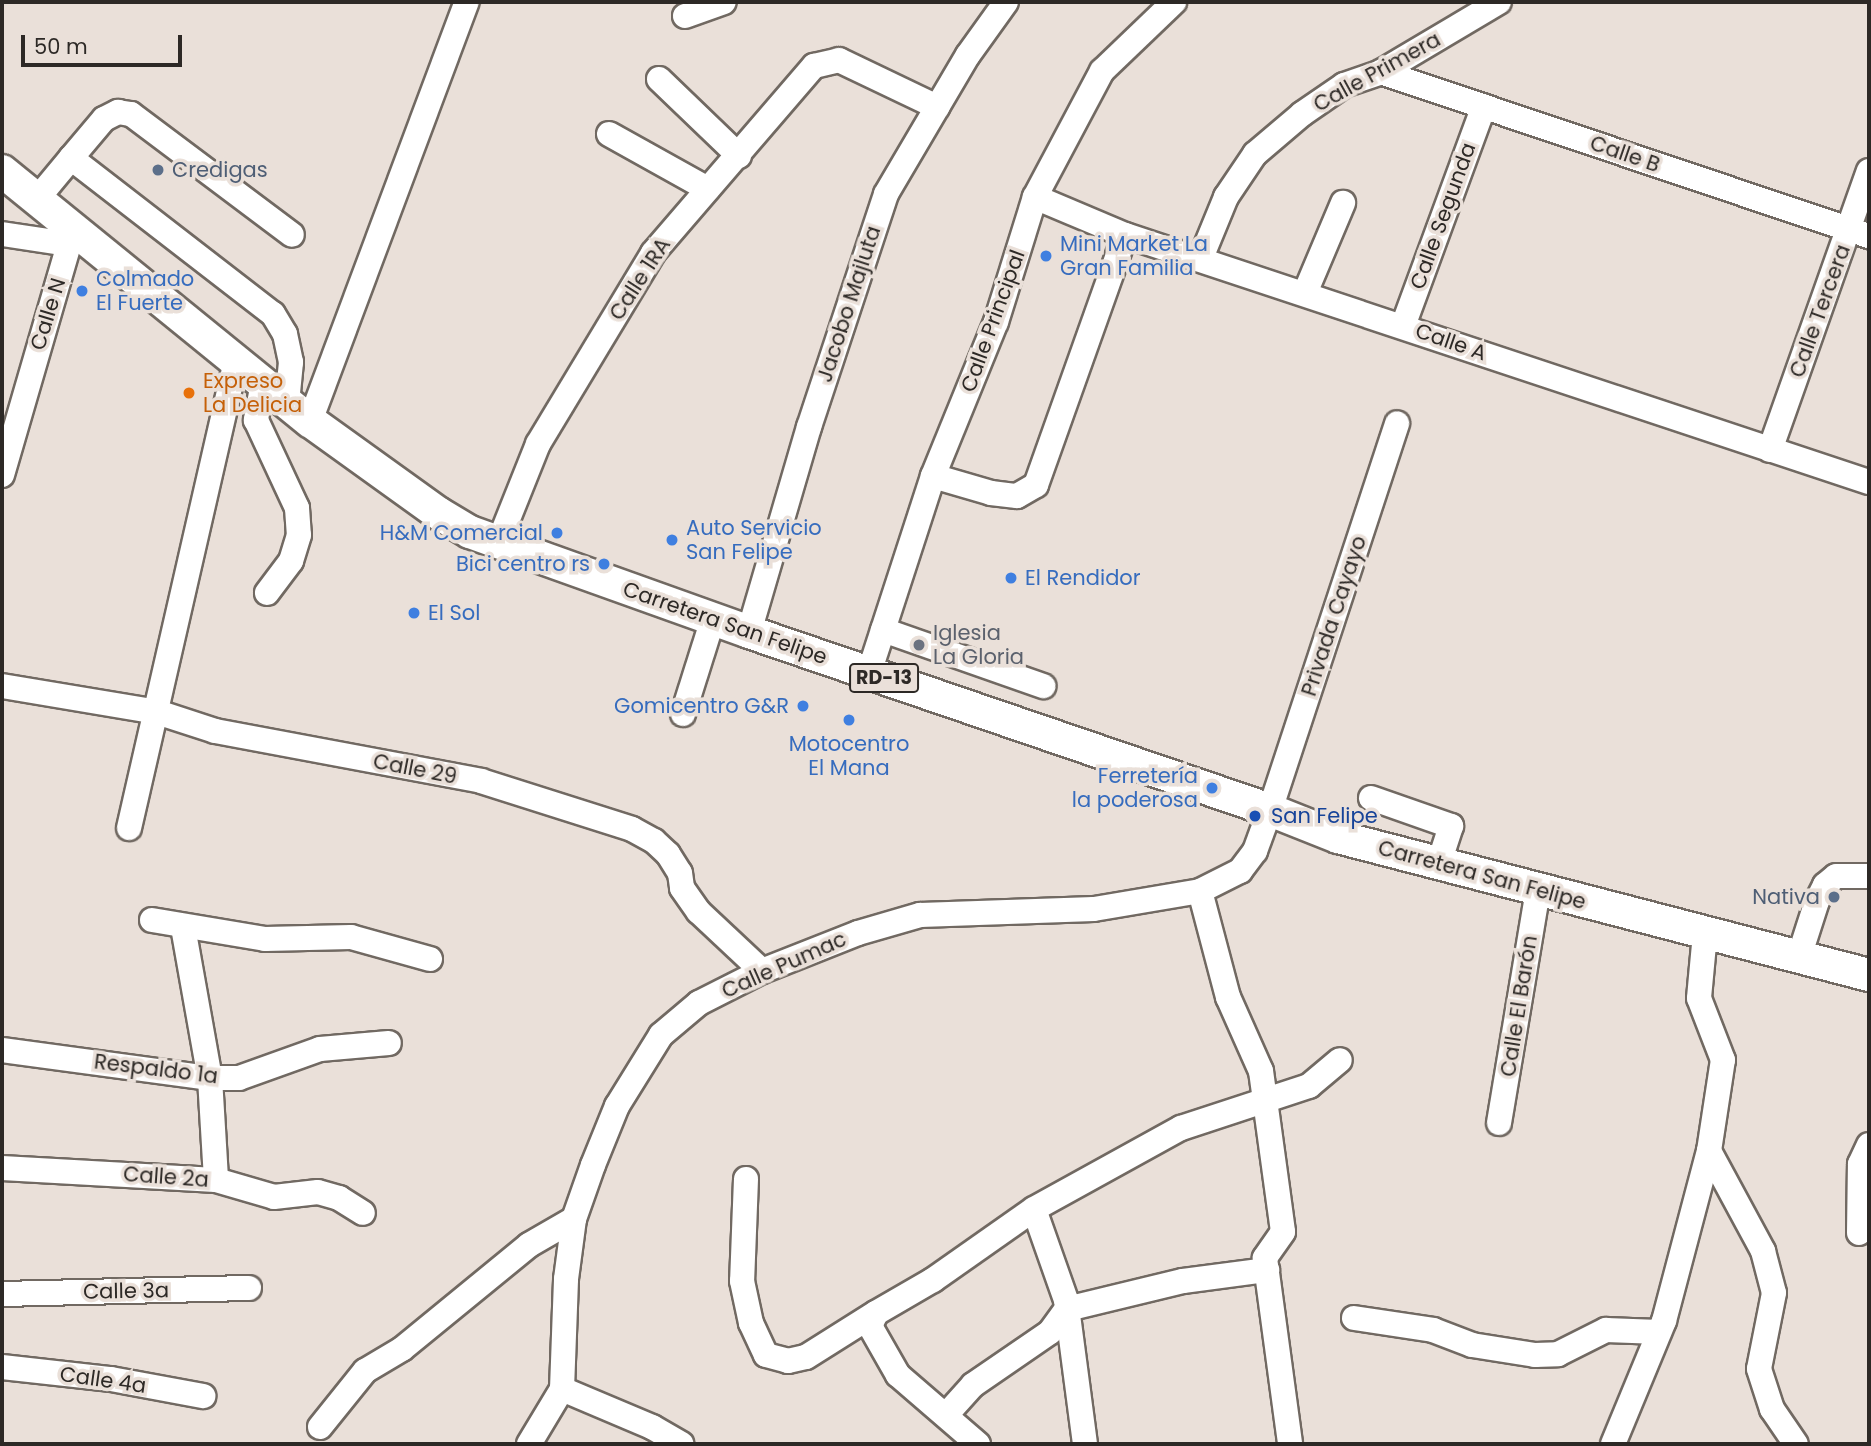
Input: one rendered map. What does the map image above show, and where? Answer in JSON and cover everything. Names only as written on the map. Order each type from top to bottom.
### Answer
[{"type":"main road","name":"Carretera San Felipe","points":[[2,171],[37,200],[71,235],[299,412],[438,513],[498,544],[1270,810],[1338,837],[1869,975]]},
{"type":"street","points":[[299,412],[467,2]]},
{"type":"street","points":[[685,16],[724,2]]},
{"type":"street","name":"Jacobo Majluta","points":[[749,632],[808,427],[886,194],[937,107],[1006,2]]},
{"type":"street","name":"Calle Principal","points":[[869,673],[933,476],[996,321],[1035,197],[1102,72],[1126,45],[1174,2]]},
{"type":"street","name":"Calle Primera","points":[[1201,258],[1226,197],[1255,154],[1302,114],[1344,85],[1381,72],[1499,2]]},
{"type":"street","name":"Calle 1RA","points":[[498,544],[538,444],[653,253],[814,66],[839,60],[937,107]]},
{"type":"street","name":"Calle B","points":[[1381,72],[1859,233]]},
{"type":"street","points":[[659,79],[739,156]]},
{"type":"street","name":"Calle Segunda","points":[[1403,326],[1484,106]]},
{"type":"street","points":[[37,200],[104,119],[118,112],[131,114],[292,235]]},
{"type":"street","points":[[610,134],[708,189]]},
{"type":"street","points":[[71,159],[273,314],[285,334],[299,412]]},
{"type":"street","name":"Calle Tercera","points":[[1770,450],[1859,233],[1869,172]]},
{"type":"street","name":"Calle A","points":[[1035,197],[1125,235],[1201,258],[1869,482]]},
{"type":"street","points":[[1305,293],[1343,202]]},
{"type":"street","points":[[2,234],[71,235]]},
{"type":"street","name":"Calle N","points":[[2,475],[12,400],[71,235]]},
{"type":"street","points":[[933,476],[991,493],[1017,496],[1036,485],[1125,235]]},
{"type":"street","points":[[129,828],[236,362]]},
{"type":"street","points":[[262,383],[256,420],[260,434],[296,508],[299,535],[292,561],[267,593]]},
{"type":"street","name":"Privada Cayayo","points":[[1270,810],[1398,423]]},
{"type":"street","points":[[683,714],[713,620]]},
{"type":"street","points":[[883,630],[1043,686]]},
{"type":"street","name":"Calle 29","points":[[2,686],[157,712],[215,732],[481,781],[632,829],[653,841],[668,854],[680,873],[682,888],[699,912],[762,971]]},
{"type":"street","points":[[1371,798],[1451,826],[1439,864]]},
{"type":"street","name":"Calle Pumac","points":[[529,1444],[562,1389],[566,1279],[574,1219],[617,1105],[661,1035],[699,1003],[762,971],[858,933],[920,915],[1094,909],[1200,891],[1240,871],[1255,851],[1270,810]]},
{"type":"street","points":[[1799,957],[1825,885],[1836,876],[1869,876]]},
{"type":"street","name":"Calle El Barón","points":[[1499,1122],[1538,890]]},
{"type":"street","points":[[1200,891],[1228,997],[1261,1071],[1283,1233],[1265,1258],[1290,1444]]},
{"type":"street","points":[[152,920],[265,939],[351,937],[430,959]]},
{"type":"street","points":[[183,926],[210,1078],[216,1180]]},
{"type":"street","points":[[1613,1444],[1660,1332],[1709,1151],[1723,1060],[1699,998],[1705,933]]},
{"type":"street","name":"Respaldo 1a","points":[[2,1050],[210,1078],[239,1078],[320,1049],[389,1043]]},
{"type":"street","points":[[746,1179],[742,1281],[751,1323],[766,1355],[788,1361],[806,1357],[933,1280],[1034,1209],[1181,1128],[1309,1086],[1340,1060]]},
{"type":"street","points":[[1859,1233],[1860,1164],[1869,1146]]},
{"type":"street","points":[[1709,1151],[1763,1251],[1774,1293],[1759,1369],[1772,1409],[1796,1444]]},
{"type":"street","name":"Calle 2a","points":[[2,1168],[216,1180],[274,1197],[318,1192],[339,1198],[363,1213]]},
{"type":"street","points":[[1034,1209],[1067,1309],[1085,1444]]},
{"type":"street","points":[[320,1427],[365,1371],[402,1349],[529,1245],[574,1219]]},
{"type":"street","points":[[946,1415],[973,1385],[1050,1332],[1067,1309],[1183,1281],[1267,1270]]},
{"type":"street","name":"Calle 3a","points":[[2,1294],[249,1288]]},
{"type":"street","points":[[876,1313],[870,1326],[898,1375],[978,1444]]},
{"type":"street","points":[[1354,1318],[1433,1330],[1472,1345],[1535,1355],[1558,1354],[1606,1330],[1660,1332]]},
{"type":"street","name":"Calle 4a","points":[[2,1367],[111,1379],[203,1396]]},
{"type":"street","points":[[562,1389],[652,1427],[682,1444]]},
{"type":"place","name":"Credigas","points":[[158,170]]},
{"type":"place","name":"Mini Market La Gran Familia","points":[[1046,256]]},
{"type":"place","name":"Colmado El Fuerte","points":[[82,291]]},
{"type":"place","name":"Expreso La Delicia","points":[[189,393]]},
{"type":"place","name":"H&M Comercial","points":[[557,533]]},
{"type":"place","name":"Auto Servicio San Felipe","points":[[672,540]]},
{"type":"place","name":"Bici centro rs","points":[[604,564]]},
{"type":"place","name":"El Rendidor","points":[[1011,578]]},
{"type":"place","name":"El Sol","points":[[414,613]]},
{"type":"place","name":"Iglesia La Gloria","points":[[919,645]]},
{"type":"place","name":"Gomicentro G&R","points":[[803,706]]},
{"type":"place","name":"Motocentro El Mana","points":[[849,720]]},
{"type":"place","name":"Ferretería la poderosa","points":[[1212,788]]},
{"type":"place","name":"San Felipe","points":[[1255,816]]},
{"type":"place","name":"Nativa","points":[[1834,897]]}]
